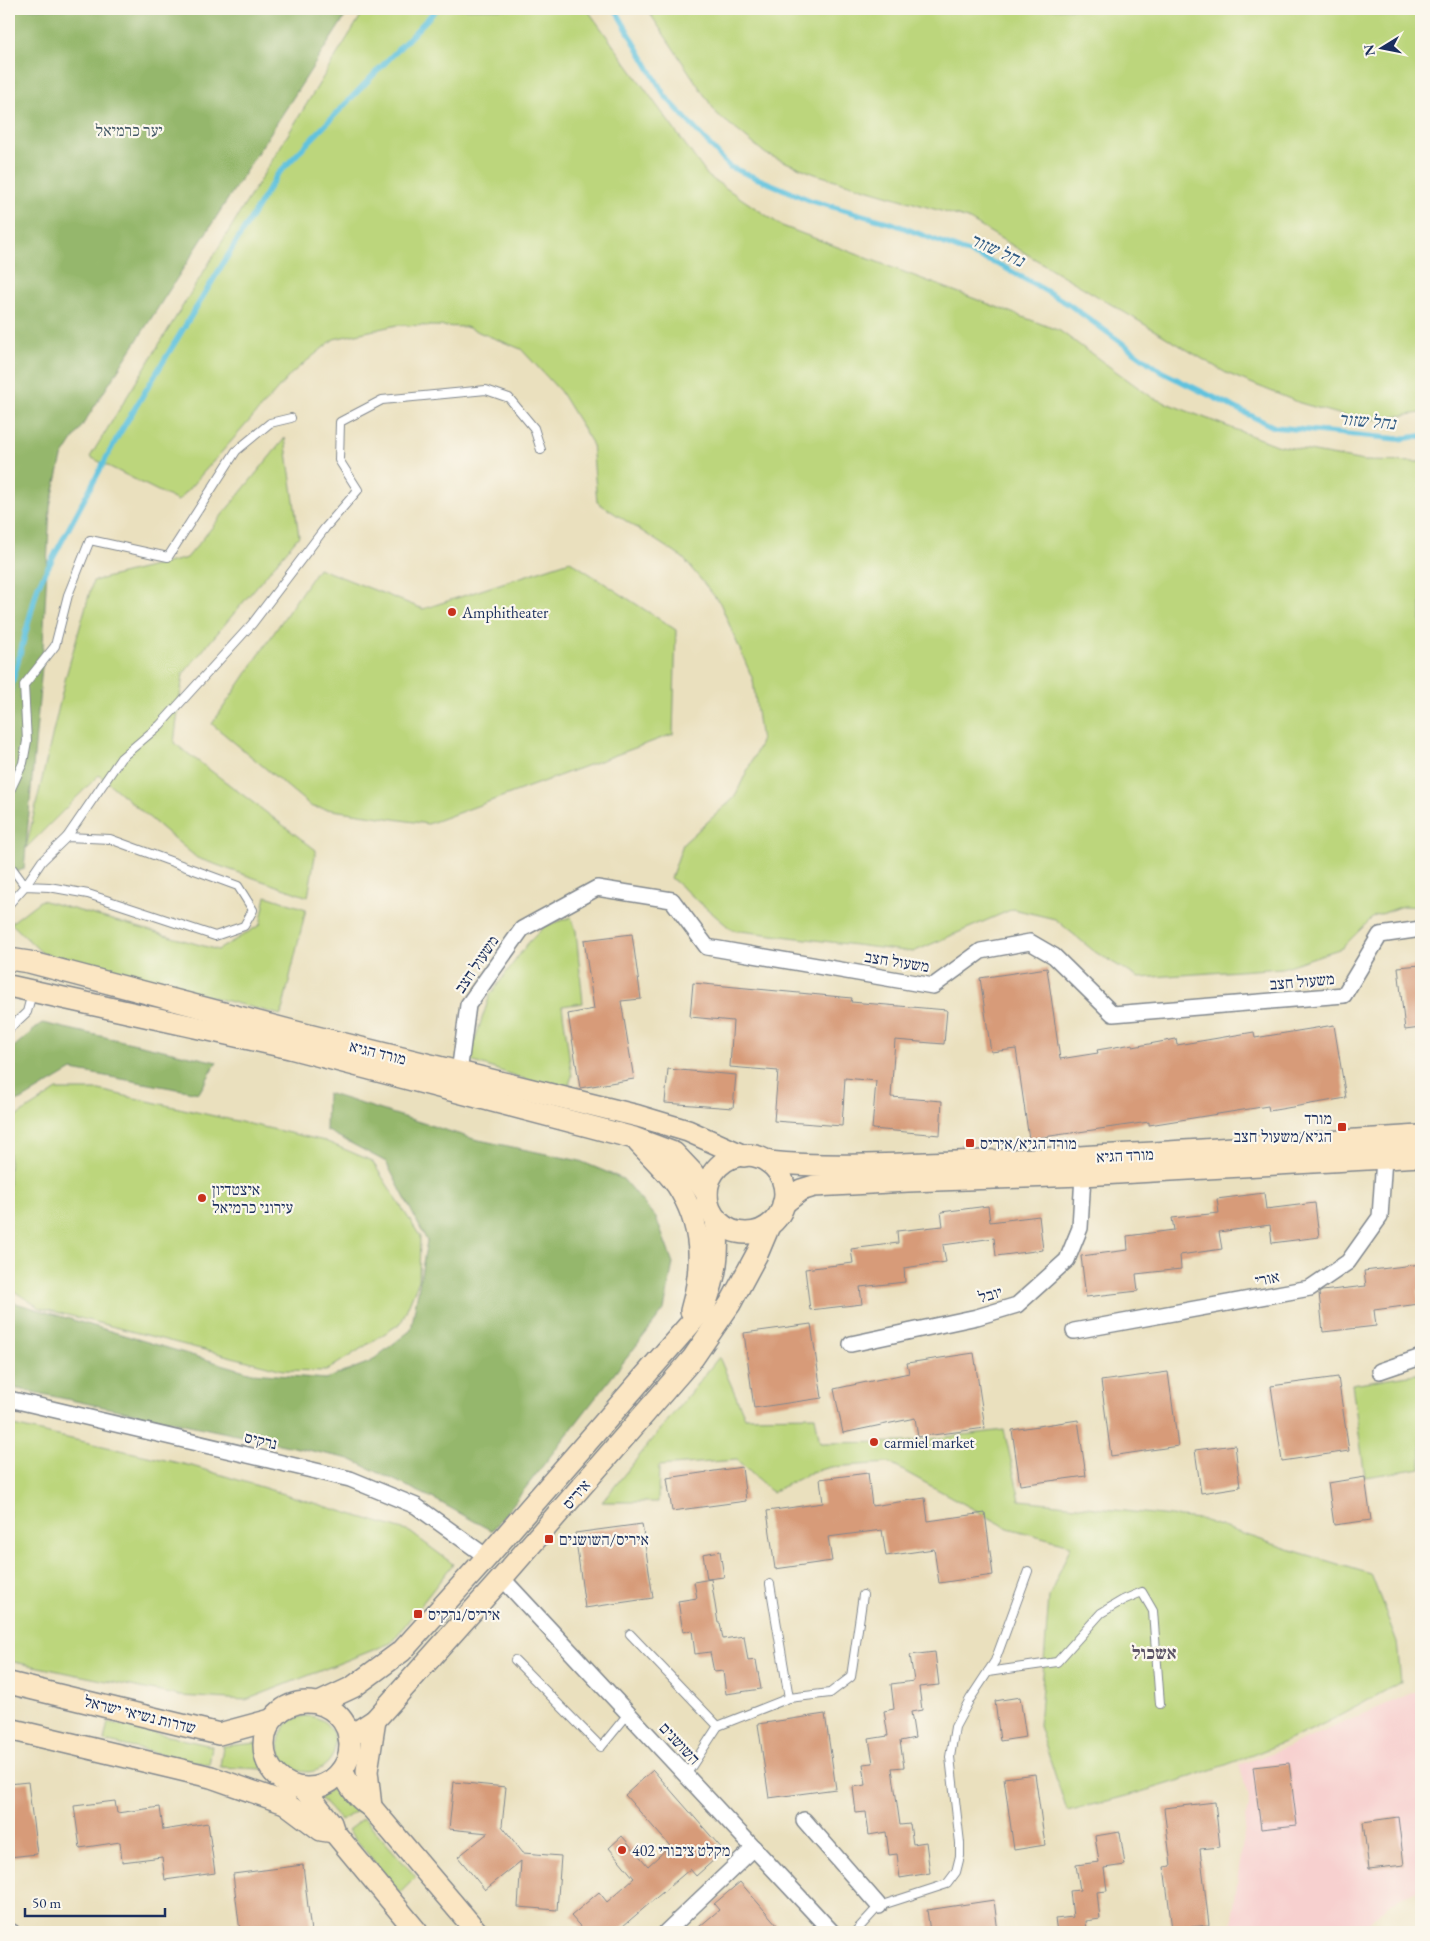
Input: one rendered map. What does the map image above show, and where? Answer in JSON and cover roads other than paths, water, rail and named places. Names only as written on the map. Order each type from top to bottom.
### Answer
[{"type":"street","name":"משעול חצב","points":[[460,1073],[468,1006],[522,929],[597,888],[672,900],[707,947],[933,986],[982,951],[1030,942],[1054,956],[1113,1014],[1344,995],[1380,935],[1421,929]]},
{"type":"street","points":[[9,948],[19,960]]},
{"type":"street","name":"מורד הגיא","points":[[19,960],[296,1032],[638,1116],[688,1132],[744,1156]]},
{"type":"street","name":"מורד הגיא","points":[[9,986],[290,1048],[634,1138],[674,1153],[692,1172],[707,1194]]},
{"type":"street","name":"מורד הגיא","points":[[768,1162],[794,1165],[1083,1157],[1421,1136]]},
{"type":"street","points":[[634,1138],[676,1185],[692,1214],[700,1245],[699,1270],[694,1303],[686,1331]]},
{"type":"street","points":[[744,1156],[752,1156],[768,1162],[776,1169],[782,1180],[785,1193],[778,1217],[769,1226],[759,1231],[747,1234],[735,1232],[716,1219],[710,1208],[707,1194],[710,1181],[716,1170],[726,1161],[744,1156]]},
{"type":"street","name":"מורד הגיא","points":[[783,1204],[801,1190],[814,1186],[908,1180],[1083,1175],[1421,1156]]},
{"type":"street","name":"אורי","points":[[1074,1331],[1310,1288],[1348,1262],[1380,1217],[1384,1158]]},
{"type":"street","name":"יובל","points":[[851,1344],[977,1316],[1017,1305],[1067,1260],[1080,1228],[1083,1175]]},
{"type":"street","name":"איריס","points":[[319,1704],[353,1687],[402,1651],[686,1331],[704,1308],[715,1279],[719,1245],[716,1219]]},
{"type":"street","name":"איריס","points":[[349,1737],[375,1720],[502,1578],[693,1358],[730,1304],[758,1252],[769,1226]]},
{"type":"street","points":[[1380,1371],[1421,1357]]},
{"type":"street","name":"נרקיס","points":[[9,1399],[350,1479],[416,1506],[487,1557]]},
{"type":"street","name":"השושנים","points":[[502,1578],[832,1932]]},
{"type":"street","name":"שדרות נשיאי ישראל","points":[[9,1683],[219,1734],[271,1720]]},
{"type":"street","points":[[282,1780],[272,1771],[265,1752],[266,1732],[271,1720],[281,1710],[293,1704],[306,1702],[319,1704],[332,1709],[340,1717],[349,1737],[348,1754],[342,1770],[325,1784],[303,1788]]},
{"type":"street","points":[[371,1807],[367,1771],[375,1720]]},
{"type":"street","points":[[9,1729],[211,1777],[285,1803],[321,1830],[334,1832]]},
{"type":"street","points":[[342,1770],[349,1786],[360,1800],[371,1807],[477,1932]]},
{"type":"street","points":[[211,1777],[282,1780],[303,1788],[331,1822],[334,1832],[417,1932]]},
{"type":"street","points":[[804,1820],[879,1906]]},
{"type":"street","points":[[666,1932],[754,1848]]},
{"type":"lane","points":[[9,904],[25,886],[42,861],[67,838],[121,758],[160,725],[252,624],[326,528],[358,490],[339,460],[340,422],[382,400],[486,390],[509,398],[534,428],[541,450]]},
{"type":"lane","points":[[9,793],[23,763],[27,741],[24,685],[55,646],[68,595],[90,540],[168,557],[236,451],[270,423],[291,418]]},
{"type":"lane","points":[[25,886],[50,886],[88,894],[215,936],[244,926],[253,910],[238,886],[110,839],[67,838]]},
{"type":"lane","points":[[9,864],[25,886]]},
{"type":"lane","points":[[9,1029],[27,1012],[33,992]]},
{"type":"lane","points":[[855,1932],[879,1906],[947,1884],[956,1872],[960,1856],[960,1843],[950,1756],[956,1727],[970,1699],[995,1661],[1028,1571]]},
{"type":"lane","points":[[770,1584],[789,1698]]},
{"type":"lane","points":[[988,1672],[1056,1662],[1100,1614],[1123,1600],[1142,1592],[1152,1611],[1160,1704]]},
{"type":"lane","points":[[686,1775],[718,1726],[789,1698],[830,1693],[851,1677],[863,1595]]},
{"type":"lane","points":[[630,1634],[718,1726]]},
{"type":"lane","points":[[515,1660],[601,1747],[628,1714]]},
{"type":"waterway","points":[[9,695],[38,586],[118,436],[277,175],[437,9]]},
{"type":"waterway","name":"נחל שזור","points":[[615,9],[665,96],[730,167],[812,201],[894,224],[1002,266],[1067,303],[1162,372],[1274,427],[1399,439],[1421,436]]},
{"type":"place","name":"Amphitheater","points":[[452,612]]},
{"type":"place","name":"מורד הגיא/משעול חצב","points":[[1342,1127]]},
{"type":"place","name":"מורד הגיא/איריס","points":[[970,1143]]},
{"type":"place","name":"איצטדיון עירוני כרמיאל","points":[[202,1198]]},
{"type":"place","name":"carmiel market","points":[[874,1442]]},
{"type":"place","name":"איריס/השושנים","points":[[549,1539]]},
{"type":"place","name":"איריס/נרקיס","points":[[418,1614]]},
{"type":"place","name":"מקלט ציבורי 402","points":[[622,1850]]},
{"type":"district","name":"אשכול","points":[[1154,1653]]},
{"type":"park label","name":"יער כרמיאל","points":[[129,130]]}]
